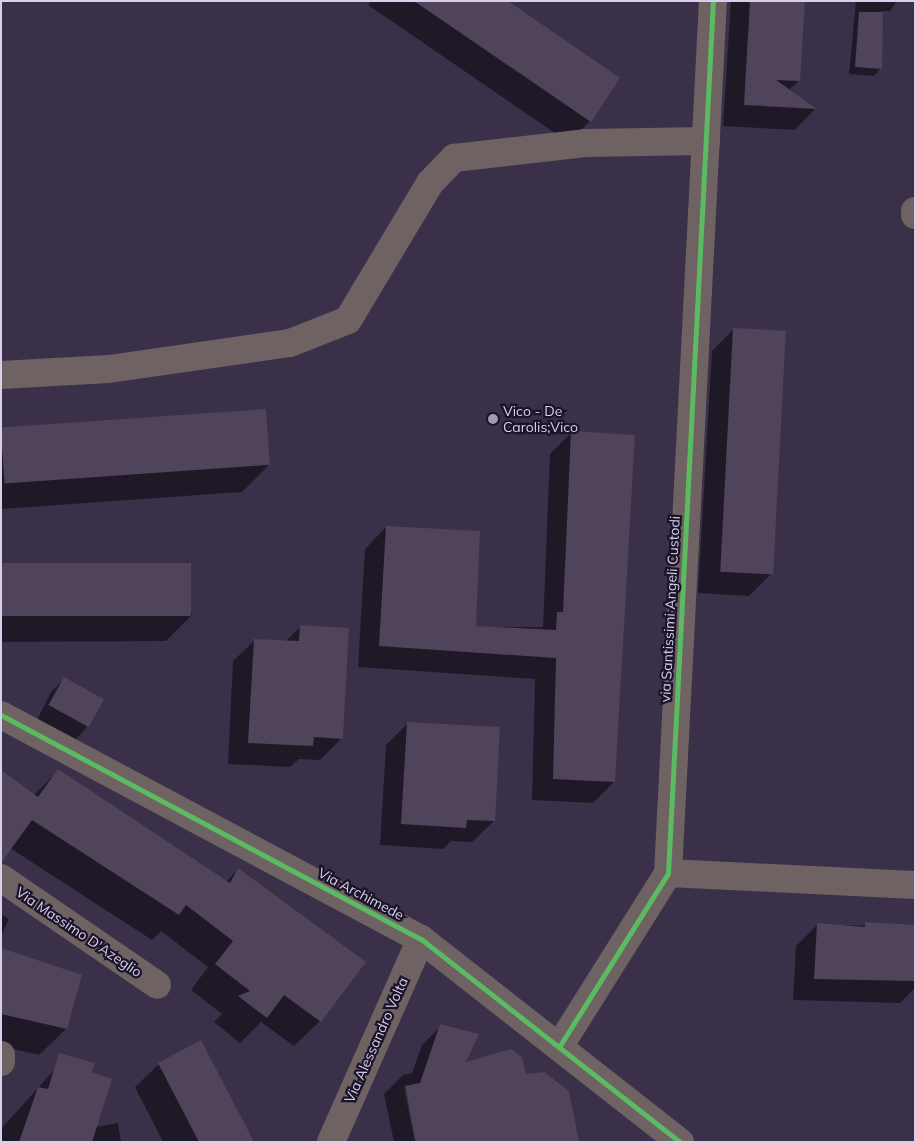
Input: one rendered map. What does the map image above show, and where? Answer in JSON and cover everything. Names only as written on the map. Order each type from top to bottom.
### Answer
[{"type":"street","name":"via Santissimi Angeli Custodi","points":[[559,1047],[668,873],[713,1]]},
{"type":"street","points":[[1,375],[108,369],[290,343],[348,320],[430,183],[454,158],[585,143],[706,141]]},
{"type":"street","name":"Via Archimede","points":[[1,715],[421,939],[680,1142]]},
{"type":"street","points":[[668,873],[915,886]]},
{"type":"street","name":"Via Massimo D'Azeglio","points":[[1,878],[157,985]]},
{"type":"street","name":"Via Alessandro Volta","points":[[330,1142],[421,939]]},
{"type":"street","points":[[1,1055],[1,1062]]},
{"type":"building","points":[[414,1],[508,1],[620,78],[591,122]]},
{"type":"building","points":[[750,1],[805,1],[800,81],[776,80],[817,109],[744,105]]},
{"type":"building","points":[[859,12],[883,12],[882,69],[855,67]]},
{"type":"building","points":[[733,328],[786,331],[773,574],[720,572]]},
{"type":"building","points":[[266,409],[270,465],[5,483],[1,428]]},
{"type":"building","points":[[571,431],[635,435],[615,782],[553,779],[556,658],[379,646],[386,526],[480,531],[476,626],[556,630],[557,612],[563,612]]},
{"type":"building","points":[[1,563],[191,563],[191,616],[1,616]]},
{"type":"building","points":[[300,625],[349,628],[343,739],[314,737],[313,746],[248,743],[254,639],[299,641]]},
{"type":"building","points":[[64,677],[104,699],[89,727],[48,705]]},
{"type":"building","points":[[407,722],[500,727],[495,821],[467,820],[466,828],[401,824]]},
{"type":"building","points":[[58,769],[230,883],[238,868],[366,962],[321,1022],[284,995],[267,1018],[238,996],[250,991],[215,964],[233,941],[186,905],[179,915],[32,820],[1,863],[1,770],[38,797]]},
{"type":"building","points":[[865,922],[915,925],[915,981],[814,979],[817,923],[865,927]]},
{"type":"building","points":[[1,948],[82,975],[67,1029],[1,1014]]},
{"type":"building","points":[[440,1024],[479,1034],[466,1062],[511,1049],[522,1057],[526,1074],[544,1072],[569,1091],[579,1142],[416,1142],[405,1086],[420,1083]]},
{"type":"building","points":[[201,1040],[254,1142],[199,1142],[158,1063]]},
{"type":"building","points":[[59,1053],[95,1063],[92,1072],[112,1079],[92,1142],[19,1142],[38,1087],[48,1089]]},
{"type":"cycle path","points":[[559,1047],[668,873],[713,1]]},
{"type":"cycle path","points":[[1,715],[421,939],[680,1142]]},
{"type":"place","name":"Vico - De Carolis;Vico","points":[[493,419]]}]
